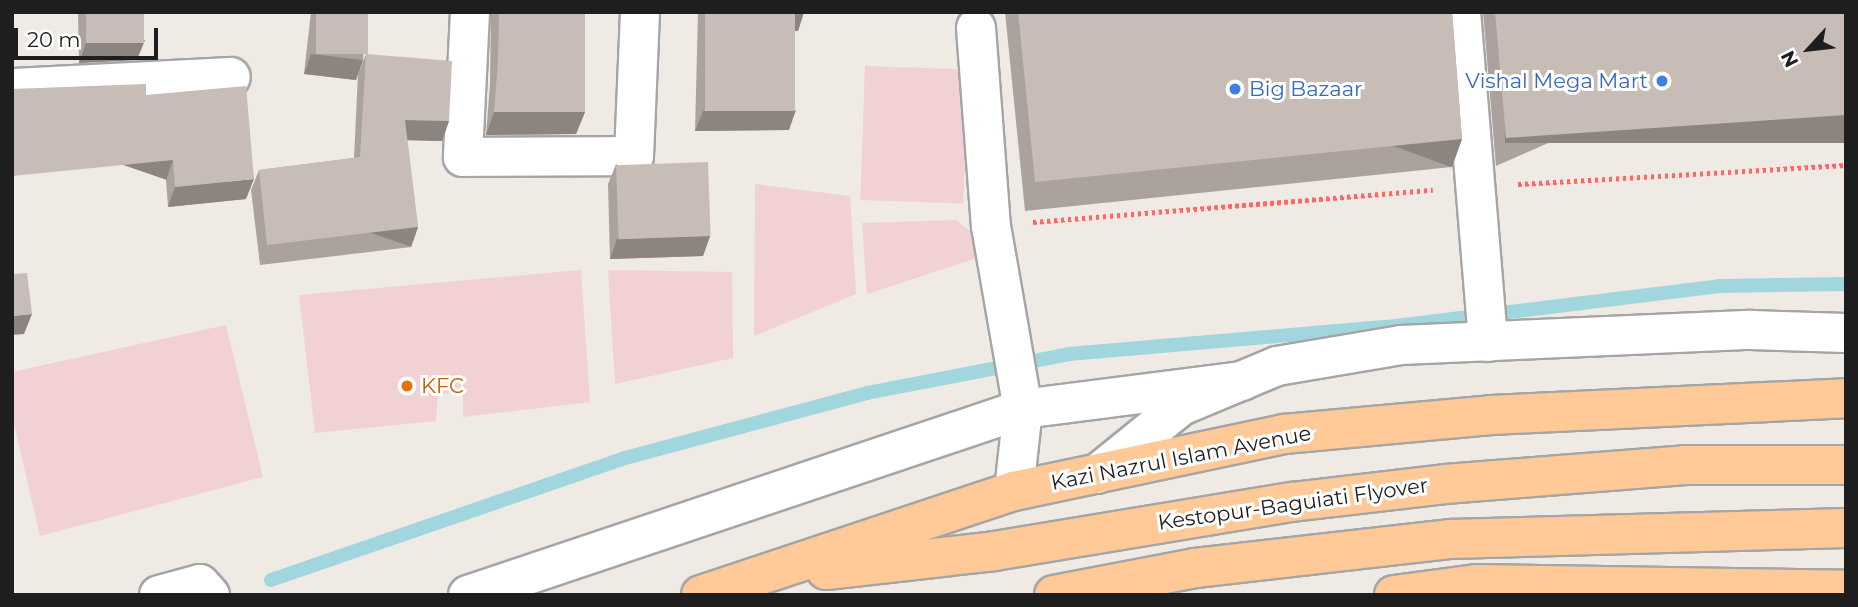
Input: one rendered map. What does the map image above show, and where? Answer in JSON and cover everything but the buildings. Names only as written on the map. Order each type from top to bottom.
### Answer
[{"type":"main road","name":"Kazi Nazrul Islam Avenue","points":[[701,595],[1014,491],[1284,433],[1491,415],[1846,398]]},
{"type":"main road","name":"Kestopur-Baguiati Flyover","points":[[744,580],[995,551],[1292,502],[1445,484],[1685,465],[1846,465]]},
{"type":"main road","points":[[1054,595],[1195,568],[1451,539],[1846,528]]},
{"type":"main road","points":[[1394,595],[1476,584],[1846,590]]},
{"type":"street","points":[[470,12],[463,157],[634,156],[640,12]]},
{"type":"street","points":[[1461,12],[1488,342]]},
{"type":"street","points":[[976,28],[991,226],[1023,409],[1014,491]]},
{"type":"street","points":[[12,88],[230,77]]},
{"type":"street","points":[[1097,474],[1181,406],[1277,366],[1401,345],[1751,330],[1846,333]]},
{"type":"street","points":[[468,595],[1023,409],[1242,381]]},
{"type":"street","points":[[159,595],[200,584],[210,595]]},
{"type":"path","points":[[1511,184],[1846,165]]},
{"type":"path","points":[[991,226],[1442,189]]},
{"type":"shaded area","points":[[865,66],[968,70],[963,204],[860,200]]},
{"type":"shaded area","points":[[755,184],[850,196],[856,294],[754,336]]},
{"type":"shaded area","points":[[956,220],[980,239],[977,258],[867,294],[862,223]]},
{"type":"shaded area","points":[[581,270],[590,402],[463,417],[463,393],[438,394],[436,421],[315,433],[299,295]]},
{"type":"shaded area","points":[[608,270],[732,272],[733,358],[615,384]]},
{"type":"shaded area","points":[[226,325],[263,477],[40,536],[12,415],[12,372]]},
{"type":"waterway","points":[[271,580],[625,458],[867,393],[1069,354],[1387,327],[1719,286],[1846,284]]},
{"type":"place","name":"Vishal Mega Mart","points":[[1662,81]]},
{"type":"place","name":"Big Bazaar","points":[[1235,89]]},
{"type":"place","name":"KFC","points":[[407,386]]}]
